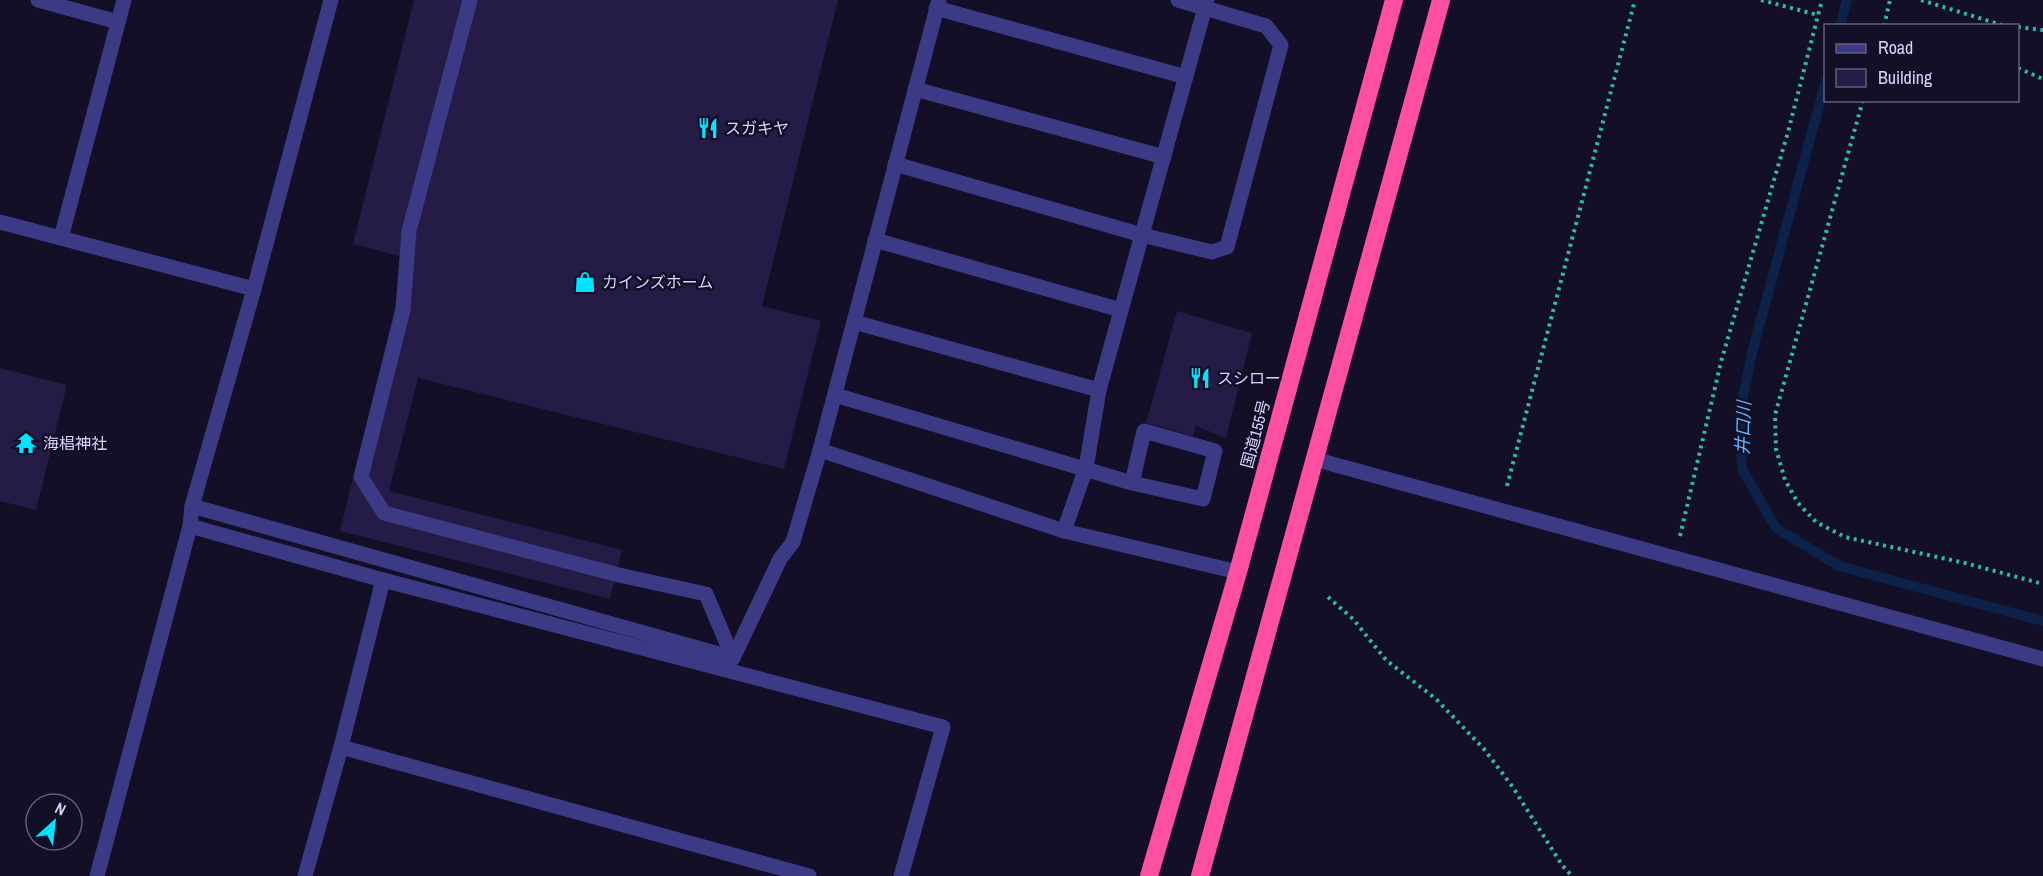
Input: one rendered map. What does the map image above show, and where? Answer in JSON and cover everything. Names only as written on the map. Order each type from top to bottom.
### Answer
[{"type":"highway","name":"国道155号","points":[[1149,876],[1238,572],[1394,0]]},
{"type":"highway","points":[[1200,876],[1441,0]]},
{"type":"street","points":[[38,0],[118,22]]},
{"type":"street","points":[[61,237],[124,0]]},
{"type":"street","points":[[97,876],[190,526],[192,506],[254,290],[331,0]]},
{"type":"street","points":[[470,0],[409,231],[403,310],[361,477],[384,513],[619,575],[706,594],[733,658]]},
{"type":"street","points":[[895,164],[1142,235],[1212,252],[1227,247],[1281,45],[1266,26],[1206,4],[1178,0]]},
{"type":"street","points":[[733,658],[780,559],[793,542],[820,450],[938,4],[1186,77]]},
{"type":"street","points":[[1065,531],[1086,468],[1100,390],[1206,4]]},
{"type":"street","points":[[915,90],[1164,157]]},
{"type":"street","points":[[0,222],[254,290]]},
{"type":"street","points":[[875,240],[1122,310]]},
{"type":"street","points":[[854,322],[1100,390]]},
{"type":"street","points":[[834,394],[1132,483],[1203,499],[1215,451],[1144,431],[1132,483]]},
{"type":"street","points":[[820,450],[1065,531],[1238,572]]},
{"type":"street","points":[[1314,459],[2043,658]]},
{"type":"street","points":[[192,506],[733,658]]},
{"type":"street","points":[[190,526],[383,580],[943,727],[901,876]]},
{"type":"street","points":[[305,876],[383,580]]},
{"type":"street","points":[[340,747],[810,876]]},
{"type":"path","points":[[1501,510],[1635,0]]},
{"type":"path","points":[[1761,0],[1818,15]]},
{"type":"path","points":[[1674,557],[1720,362],[1788,132],[1822,0]]},
{"type":"path","points":[[1884,24],[1890,0]]},
{"type":"path","points":[[1921,0],[1999,24]]},
{"type":"path","points":[[2019,27],[2043,30]]},
{"type":"path","points":[[2019,68],[2043,79]]},
{"type":"path","points":[[1862,102],[1775,415],[1776,449],[1785,480],[1798,503],[1816,522],[1845,537],[1965,563],[2043,584]]},
{"type":"path","points":[[1328,597],[1353,619],[1386,660],[1436,699],[1484,749],[1512,786],[1562,865],[1572,876]]},
{"type":"building","name":"カインズホーム","points":[[414,0],[838,0],[762,306],[821,321],[784,469],[418,378],[389,491],[622,550],[610,599],[340,531],[407,258],[353,244]]},
{"type":"building","name":"スシロー","points":[[1177,311],[1252,333],[1226,438],[1196,426],[1193,436],[1146,423]]},
{"type":"building","name":"海椙神社","points":[[0,368],[67,385],[36,510],[0,501]]},
{"type":"waterway","name":"井口川","points":[[1841,24],[1847,0]]},
{"type":"waterway","name":"井口川","points":[[1824,87],[1753,349],[1740,410],[1742,469],[1776,528],[1839,566],[2043,621]]},
{"type":"place","name":"スガキヤ","points":[[708,128]]},
{"type":"place","name":"カインズホーム","points":[[585,282]]},
{"type":"place","name":"スシロー","points":[[1200,378]]},
{"type":"place","name":"海椙神社","points":[[26,443]]}]
